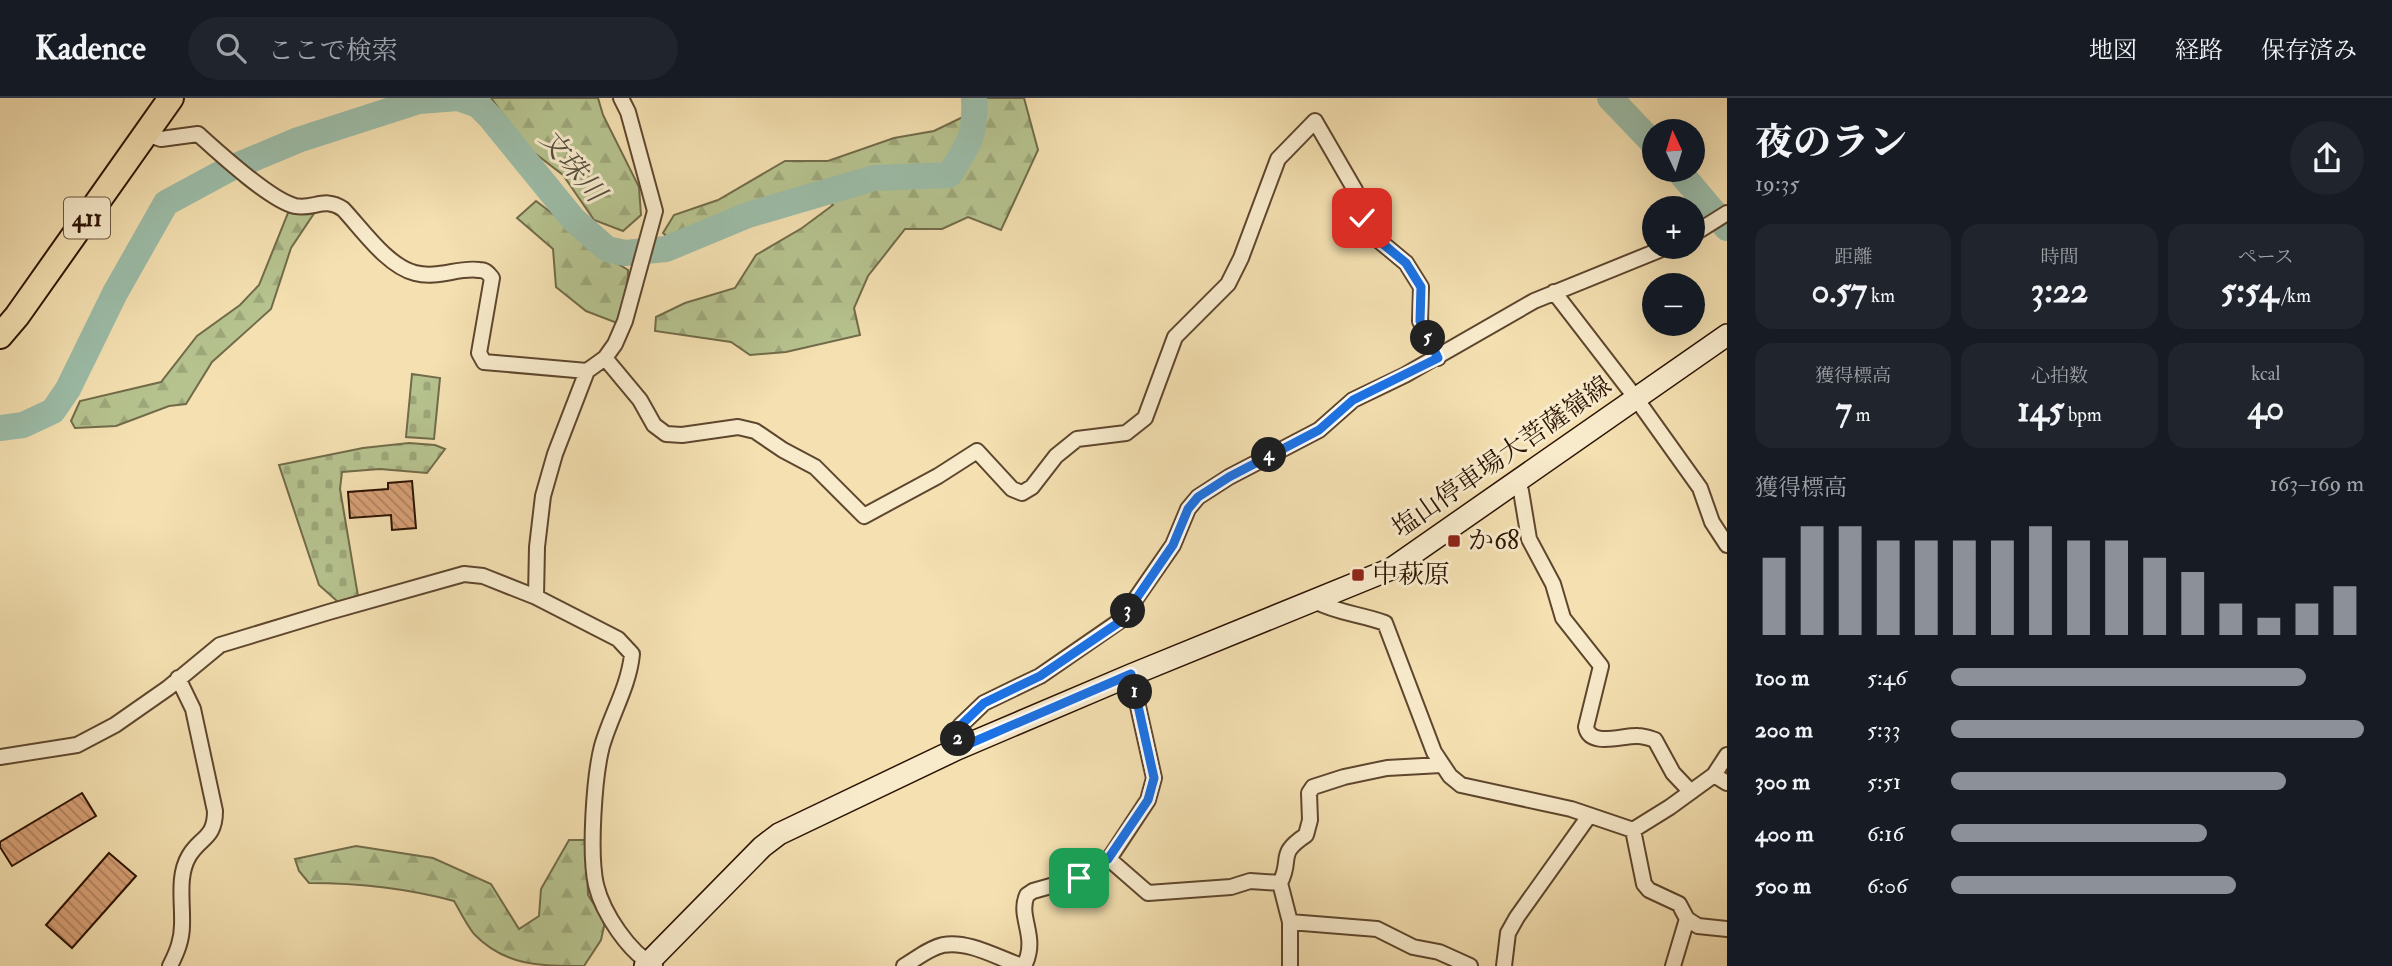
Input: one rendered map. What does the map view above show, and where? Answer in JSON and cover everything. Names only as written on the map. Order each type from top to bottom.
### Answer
[{"type":"highway","name":"411","points":[[0,336],[172,98]]},
{"type":"main road","name":"塩山停車場大菩薩嶺線","points":[[649,965],[762,847],[779,834],[957,749],[1131,674],[1391,569],[1727,335]]},
{"type":"street","points":[[536,597],[537,547],[543,496],[555,454],[587,371],[605,358],[615,344],[625,321],[655,211],[628,112],[621,98]]},
{"type":"street","points":[[605,358],[640,400],[654,425],[666,434],[681,435],[738,427],[755,431],[815,467],[864,516],[938,476],[977,451],[1012,489],[1023,492],[1032,487],[1056,456],[1077,439],[1126,433],[1145,418],[1175,337],[1228,284],[1241,258],[1278,159],[1315,121],[1355,190],[1362,218],[1377,239],[1406,263],[1421,287],[1420,321],[1438,358]]},
{"type":"street","points":[[146,134],[161,139],[198,134],[253,181],[296,206],[333,203],[343,209],[394,263],[414,272],[438,275],[478,269],[488,272],[492,278],[479,353],[484,362],[587,371]]},
{"type":"street","points":[[1705,228],[1727,214]]},
{"type":"street","points":[[957,749],[960,726],[984,703],[1040,676],[1121,621],[1173,545],[1188,509],[1198,497],[1239,471],[1319,430],[1353,400],[1438,358],[1534,301],[1642,257]]},
{"type":"street","points":[[1554,292],[1635,397],[1700,488],[1712,522],[1727,545]]},
{"type":"street","points":[[1515,482],[1521,491],[1528,539],[1553,584],[1563,618],[1601,666],[1586,727],[1587,733],[1599,739],[1634,736],[1655,740],[1673,773],[1690,792]]},
{"type":"street","points":[[0,757],[77,745],[115,725],[168,688],[220,645],[464,574],[483,576],[536,597],[618,639],[632,654],[630,669],[602,747],[595,806],[594,866],[605,907],[631,949],[649,965]]},
{"type":"street","points":[[1315,601],[1333,610],[1363,615],[1385,623],[1434,752],[1441,765],[1461,785],[1527,799],[1633,830]]},
{"type":"street","points":[[904,966],[933,949],[953,945],[964,946],[1023,966],[1031,951],[1025,910],[1027,895],[1079,878],[1108,859],[1148,800],[1154,778],[1131,674]]},
{"type":"street","points":[[170,966],[179,947],[182,927],[180,888],[189,856],[208,837],[215,822],[215,811],[193,709],[178,678]]},
{"type":"street","points":[[1633,830],[1690,792],[1721,779],[1727,755]]},
{"type":"street","points":[[1290,966],[1290,922],[1280,883],[1286,872],[1286,855],[1293,844],[1306,835],[1310,820],[1309,793],[1313,786],[1387,768],[1441,765]]},
{"type":"street","points":[[1504,966],[1508,933],[1517,917],[1589,816]]},
{"type":"street","points":[[1633,830],[1643,884],[1649,890],[1679,904],[1687,919],[1698,926],[1727,929]]},
{"type":"street","points":[[1108,859],[1148,893],[1231,887],[1250,881],[1280,883]]},
{"type":"street","points":[[1673,966],[1687,919]]},
{"type":"street","points":[[1290,922],[1377,929],[1413,947],[1440,952],[1470,966]]},
{"type":"green space","points":[[491,98],[598,98],[603,115],[639,187],[641,215],[623,231],[594,220],[563,175],[528,148]]},
{"type":"green space","points":[[969,98],[1024,98],[1038,150],[1001,230],[968,217],[942,229],[905,229],[868,276],[854,308],[860,335],[786,352],[750,355],[731,342],[655,331],[656,317],[685,303],[735,288],[756,255],[802,228],[833,205],[815,187],[752,207],[670,239],[663,233],[674,215],[718,200],[785,161],[828,161],[894,138],[934,131],[963,117]]},
{"type":"green space","points":[[536,201],[561,220],[583,242],[628,270],[627,294],[617,323],[586,311],[556,287],[553,249],[517,218]]},
{"type":"green space","points":[[317,209],[291,248],[271,309],[212,362],[186,404],[169,406],[116,426],[75,428],[71,421],[80,401],[161,382],[197,336],[240,305],[259,285],[288,213]]},
{"type":"green space","points":[[412,374],[440,378],[434,439],[406,437]]},
{"type":"green space","points":[[409,443],[435,445],[445,449],[427,473],[380,469],[342,472],[340,489],[358,596],[338,602],[319,585],[279,465],[363,448]]},
{"type":"green space","points":[[569,840],[586,840],[588,895],[605,922],[601,940],[584,966],[552,966],[511,958],[486,945],[474,934],[454,901],[382,887],[309,883],[299,871],[295,859],[356,846],[433,858],[491,884],[519,929],[539,916],[541,889]]},
{"type":"building","points":[[412,481],[416,528],[392,530],[391,515],[350,518],[348,492],[388,489],[388,483]]},
{"type":"building","points":[[82,793],[96,816],[12,866],[0,847],[0,842]]},
{"type":"building","points":[[109,853],[136,876],[72,948],[46,925]]},
{"type":"waterway","name":"文珠川","points":[[0,428],[23,425],[53,411],[68,389],[115,293],[166,203],[229,169],[298,140],[419,101],[458,98],[478,105],[490,117],[573,219],[607,249],[625,253],[666,249],[748,215],[874,178],[949,175],[970,139],[974,122],[974,98]]},
{"type":"waterway","points":[[1610,98],[1642,131]]},
{"type":"waterway","points":[[1688,182],[1727,228]]},
{"type":"place","name":"か68","points":[[1454,541]]},
{"type":"place","name":"中萩原","points":[[1358,575]]},
{"type":"route","points":[[1079,878],[1108,859],[1148,800],[1153,787],[1154,778],[1131,674],[957,749],[960,726],[984,703],[1040,676],[1121,621],[1173,545],[1188,509],[1198,497],[1229,477],[1308,437],[1353,400],[1438,358],[1420,321],[1421,287],[1406,263],[1377,239],[1362,218]]}]
